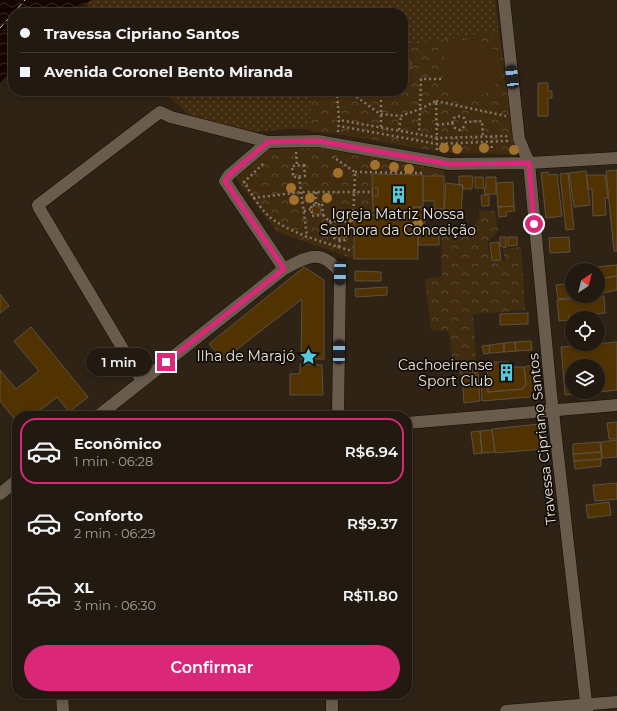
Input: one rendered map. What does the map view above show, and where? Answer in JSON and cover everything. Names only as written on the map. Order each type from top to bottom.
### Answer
[{"type":"street","name":"Travessa Cipriano Santos","points":[[504,0],[519,139],[529,163],[554,411],[587,708]]},
{"type":"street","points":[[142,381],[38,205],[160,112],[171,117],[268,142],[318,141],[449,164],[529,163],[617,158]]},
{"type":"street","points":[[268,142],[229,175],[225,181],[284,269]]},
{"type":"street","points":[[104,411],[284,269],[308,256],[317,256],[329,262],[340,273],[338,411]]},
{"type":"street","points":[[412,423],[617,405]]},
{"type":"street","points":[[0,494],[12,484]]},
{"type":"street","points":[[62,699],[63,711]]},
{"type":"street","points":[[332,699],[332,711]]},
{"type":"street","points":[[506,711],[587,708],[617,702]]},
{"type":"path","points":[[419,134],[421,79],[444,79]]},
{"type":"path","points":[[337,96],[339,120],[338,133]]},
{"type":"path","points":[[356,96],[382,114],[400,116],[420,109],[436,101],[508,117]]},
{"type":"path","points":[[381,126],[382,96]]},
{"type":"path","points":[[436,101],[437,145]]},
{"type":"path","points":[[399,130],[400,116]]},
{"type":"path","points":[[452,123],[454,118],[458,116],[464,118],[466,122]]},
{"type":"path","points":[[339,120],[381,126],[437,137],[506,136],[507,141],[437,145],[339,126]]},
{"type":"path","points":[[466,122],[482,121],[483,136]]},
{"type":"path","points":[[460,130],[464,128],[466,122]]},
{"type":"path","points":[[437,125],[452,123]]},
{"type":"path","points":[[452,123],[455,128],[460,130]]},
{"type":"path","points":[[460,130],[460,137]]},
{"type":"path","points":[[492,136],[492,152]]},
{"type":"path","points":[[291,150],[297,150],[297,165]]},
{"type":"path","points":[[327,152],[355,172],[353,222],[329,221]]},
{"type":"path","points":[[265,162],[244,182],[252,198],[272,218],[307,236],[352,251]]},
{"type":"path","points":[[297,165],[304,165],[305,176],[293,177],[292,166],[297,165]]},
{"type":"path","points":[[299,177],[307,236]]},
{"type":"path","points":[[252,198],[301,192],[372,192]]},
{"type":"path","points":[[316,192],[316,204]]},
{"type":"path","points":[[323,214],[312,216],[311,205],[322,204],[323,214],[329,221],[336,227],[347,229],[345,240],[334,238],[336,227]]},
{"type":"path","points":[[304,211],[311,209]]},
{"type":"path","points":[[339,247],[340,239]]},
{"type":"green space","points":[[92,0],[495,0],[499,31],[408,45],[408,8],[90,8],[86,3]]},
{"type":"green space","points":[[499,31],[517,154],[445,153],[331,133],[309,131],[312,96],[408,96],[408,45]]},
{"type":"green space","points":[[471,39],[482,41],[495,52],[498,57],[500,68],[498,79],[487,92],[482,95],[471,97],[460,95],[447,84],[444,79],[442,68],[444,57],[455,44],[460,41]]},
{"type":"green space","points":[[168,96],[312,96],[310,129],[286,129],[256,132],[190,116]]},
{"type":"green space","points":[[321,147],[444,170],[444,176],[372,174],[373,210],[380,210],[380,215],[354,215],[354,259],[277,232],[235,177],[267,150]]},
{"type":"green space","points":[[479,210],[495,211],[498,231],[488,242],[491,263],[505,260],[503,250],[521,246],[525,310],[473,314],[476,362],[453,363],[449,331],[431,330],[425,279],[442,276],[441,232],[463,236],[479,220]]},
{"type":"water","points":[[0,0],[92,0],[77,8],[8,8],[8,74],[0,83]]},
{"type":"building","points":[[408,59],[411,62],[411,68],[408,71]]},
{"type":"building","points":[[538,83],[548,83],[548,91],[552,91],[552,98],[548,98],[548,116],[538,116]]},
{"type":"building","points":[[617,170],[617,251],[614,251],[606,171]]},
{"type":"building","points":[[586,171],[590,205],[574,207],[569,173]]},
{"type":"building","points":[[548,172],[549,175],[557,174],[562,216],[546,218],[541,173]]},
{"type":"building","points":[[568,173],[574,229],[566,230],[560,174]]},
{"type":"building","name":"Igreja Matriz Nossa Senhora da Conceição","points":[[372,174],[423,175],[423,207],[413,207],[413,210],[373,210]]},
{"type":"building","points":[[586,175],[605,175],[608,198],[605,198],[606,215],[593,216],[592,189],[588,189]]},
{"type":"building","points":[[423,176],[444,176],[444,209],[434,209],[434,201],[423,201]]},
{"type":"building","points":[[459,176],[473,176],[472,189],[463,189],[463,185],[459,185]]},
{"type":"building","points":[[475,177],[483,177],[484,188],[475,188]]},
{"type":"building","points":[[486,177],[496,177],[496,194],[485,194],[484,189],[486,189]]},
{"type":"building","points":[[513,182],[514,206],[498,207],[496,183]]},
{"type":"building","points":[[446,183],[463,185],[461,213],[444,213]]},
{"type":"building","points":[[372,188],[378,188],[378,196],[372,196]]},
{"type":"building","points":[[481,195],[489,195],[489,206],[482,206]]},
{"type":"building","points":[[312,206],[320,206],[321,214],[313,214]]},
{"type":"building","points":[[514,206],[515,211],[506,212],[507,216],[499,217],[498,207]]},
{"type":"building","points":[[413,207],[425,207],[425,223],[413,224]]},
{"type":"building","points":[[354,215],[413,215],[413,224],[418,224],[418,259],[354,259]]},
{"type":"building","points":[[337,229],[345,229],[344,238],[336,237]]},
{"type":"building","points":[[439,230],[439,245],[418,245],[418,231]]},
{"type":"building","points":[[500,237],[506,237],[506,248],[500,246]]},
{"type":"building","points":[[508,237],[517,237],[517,245],[508,246]]},
{"type":"building","points":[[569,237],[570,252],[550,253],[549,238]]},
{"type":"building","points":[[499,242],[501,260],[492,261],[490,243]]},
{"type":"building","points":[[617,265],[617,276],[605,278],[605,266]]},
{"type":"building","points":[[304,267],[324,280],[324,359],[301,359],[302,299],[223,360],[209,344]]},
{"type":"building","points":[[355,271],[381,272],[381,281],[355,281]]},
{"type":"building","points":[[617,276],[617,290],[605,293],[605,278]]},
{"type":"building","points":[[565,284],[565,298],[558,299],[556,285]]},
{"type":"building","points":[[387,287],[387,295],[356,297],[355,289]]},
{"type":"building","points":[[0,294],[9,306],[0,313]]},
{"type":"building","points":[[565,299],[565,303],[604,303],[605,311],[565,311],[565,320],[559,321],[557,300]]},
{"type":"building","points":[[528,313],[528,324],[500,325],[500,314]]},
{"type":"building","points":[[31,327],[88,397],[70,411],[68,411],[57,397],[39,411],[12,411],[12,416],[0,401],[0,370],[16,389],[39,371],[14,341]]},
{"type":"building","points":[[531,341],[532,350],[516,351],[515,342]]},
{"type":"building","points":[[515,342],[516,351],[504,352],[504,343]]},
{"type":"building","points":[[617,342],[617,390],[605,391],[605,359],[565,359],[565,395],[561,347],[565,347],[565,351],[605,351],[605,343]]},
{"type":"building","points":[[504,343],[504,352],[489,353],[490,345]]},
{"type":"building","points":[[490,345],[489,353],[484,354],[482,346]]},
{"type":"building","name":"Cachoeirense Sport Club","points":[[494,362],[509,362],[510,367],[524,367],[526,384],[523,389],[488,392],[487,368],[494,367]]},
{"type":"building","points":[[300,364],[322,365],[323,395],[290,395],[290,374],[300,374]]},
{"type":"building","points":[[533,365],[536,391],[530,397],[482,401],[481,378],[488,378],[488,392],[523,389],[526,384],[524,367]]},
{"type":"building","points":[[472,366],[473,374],[461,375],[460,368]]},
{"type":"building","points":[[474,372],[478,373],[480,401],[464,403],[462,377],[476,376]]},
{"type":"building","points":[[617,422],[617,439],[609,439],[607,423]]},
{"type":"building","points":[[540,424],[543,449],[495,453],[492,429]]},
{"type":"building","points":[[492,430],[495,452],[482,453],[480,431]]},
{"type":"building","points":[[480,431],[482,453],[474,454],[471,432]]},
{"type":"building","points":[[617,440],[617,457],[602,458],[601,442]]},
{"type":"building","points":[[600,442],[601,452],[573,454],[573,444]]},
{"type":"building","points":[[601,452],[602,459],[574,461],[573,454]]},
{"type":"building","points":[[601,459],[601,466],[575,469],[574,461]]},
{"type":"building","points":[[617,483],[617,499],[595,501],[593,485]]},
{"type":"building","points":[[609,502],[611,515],[588,518],[586,505]]},
{"type":"ferry route","points":[[18,8],[25,0]]},
{"type":"ferry route","points":[[0,28],[8,19]]},
{"type":"place","name":"Igreja Matriz Nossa Senhora da Conceição","points":[[398,194]]},
{"type":"place","name":"Ilha de Marajó","points":[[308,356]]},
{"type":"place","name":"Cachoeirense Sport Club","points":[[506,373]]},
{"type":"route","points":[[166,362],[284,269],[226,185],[225,181],[229,175],[268,142],[318,141],[449,164],[529,163],[534,224]]}]
